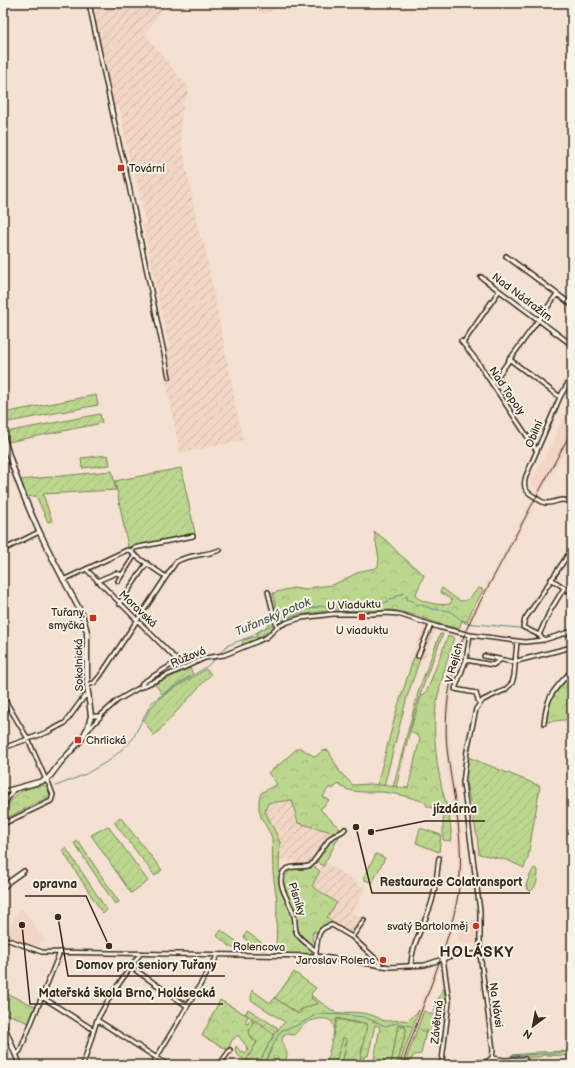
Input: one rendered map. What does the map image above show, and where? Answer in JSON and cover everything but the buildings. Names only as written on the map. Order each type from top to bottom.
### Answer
[{"type":"main road","name":"Sokolnická","points":[[3,435],[20,490],[39,532],[82,614],[87,628],[87,685],[91,716],[84,734],[78,743],[46,780]]},
{"type":"main road","points":[[3,792],[46,780]]},
{"type":"main road","points":[[3,1024],[20,1065]]},
{"type":"street","points":[[89,3],[169,377]]},
{"type":"street","points":[[506,256],[572,305]]},
{"type":"street","name":"Nad Nádražím","points":[[481,277],[572,345]]},
{"type":"street","name":"Nad Topoly","points":[[499,291],[462,342],[477,361],[537,450]]},
{"type":"street","points":[[492,384],[557,294]]},
{"type":"street","points":[[509,359],[560,397]]},
{"type":"street","name":"Obilní","points":[[572,376],[560,397],[526,476],[524,484],[527,492],[545,502],[563,499],[572,503]]},
{"type":"street","points":[[3,550],[39,532]]},
{"type":"street","points":[[63,580],[127,550],[132,551],[134,548],[193,536]]},
{"type":"street","points":[[544,640],[539,635],[523,627],[525,619],[572,549]]},
{"type":"street","points":[[87,685],[94,683],[100,676],[178,561],[220,550]]},
{"type":"street","points":[[132,551],[135,555],[166,577]]},
{"type":"street","points":[[118,581],[135,555]]},
{"type":"street","points":[[119,604],[147,563]]},
{"type":"street","name":"Moravská","points":[[86,569],[119,604],[178,661]]},
{"type":"street","points":[[97,581],[116,573],[122,575]]},
{"type":"street","points":[[551,580],[572,593]]},
{"type":"street","points":[[539,635],[550,611],[564,588]]},
{"type":"street","points":[[268,592],[277,627]]},
{"type":"street","name":"U Viaduktu","points":[[244,647],[267,637],[277,627],[288,622],[301,618],[334,614],[398,614],[431,625],[470,635],[517,642],[544,640],[572,631]]},
{"type":"street","points":[[418,656],[431,625]]},
{"type":"street","name":"V Rejích","points":[[470,635],[466,660],[455,689],[476,693],[480,703]]},
{"type":"street","points":[[480,703],[485,698],[509,687],[514,678],[517,642]]},
{"type":"street","name":"Růžová","points":[[84,734],[101,715],[118,700],[141,687],[205,658],[222,655],[244,647]]},
{"type":"street","points":[[484,656],[513,662],[572,647]]},
{"type":"street","points":[[466,660],[493,666],[500,660]]},
{"type":"street","name":"Růžová","points":[[141,687],[142,683],[178,661]]},
{"type":"street","points":[[544,723],[547,705],[551,694],[572,670]]},
{"type":"street","points":[[3,748],[48,732],[65,723],[84,697],[89,695]]},
{"type":"street","points":[[3,697],[28,739],[53,795],[51,801],[3,824]]},
{"type":"street","name":"Na Návsi","points":[[480,703],[475,711],[464,763],[463,783],[479,908],[480,954],[493,1050],[492,1058]]},
{"type":"street","points":[[91,716],[96,717],[101,715]]},
{"type":"street","points":[[3,806],[14,789]]},
{"type":"street","name":"Písníky","points":[[316,951],[296,932],[294,913],[283,888],[281,879],[284,872],[288,868],[311,866],[330,838],[344,829]]},
{"type":"street","points":[[411,966],[411,958],[433,900],[439,858]]},
{"type":"street","points":[[3,888],[24,871]]},
{"type":"street","points":[[352,937],[364,920]]},
{"type":"street","points":[[316,956],[320,931],[325,926],[332,925],[352,937],[380,963],[379,966]]},
{"type":"street","name":"Rolencova","points":[[3,938],[42,952],[316,956],[379,966],[425,965],[457,954],[480,954]]},
{"type":"street","points":[[16,1055],[19,1053],[60,952]]},
{"type":"street","points":[[83,1065],[97,1020],[111,995],[140,954]]},
{"type":"street","points":[[152,1065],[218,955]]},
{"type":"street","name":"Závětrná","points":[[443,958],[449,1002],[442,1061],[443,1065]]},
{"type":"street","points":[[131,967],[187,1006]]},
{"type":"street","points":[[42,997],[94,1030]]},
{"type":"street","points":[[97,1020],[168,1065]]},
{"type":"street","points":[[219,1065],[230,1050]]},
{"type":"street","points":[[443,1065],[452,1063],[486,1062],[492,1058],[513,1060],[525,1059],[526,1065]]},
{"type":"street","points":[[513,1060],[519,1065]]},
{"type":"shaded area","points":[[92,3],[167,3],[145,34],[180,78],[190,88],[184,102],[181,119],[180,127],[182,145],[201,240],[203,239],[243,440],[180,453],[160,349],[169,347],[143,225],[146,224],[134,170],[130,163],[119,105],[113,107]]},
{"type":"shaded area","points":[[248,3],[288,3],[264,14]]},
{"type":"shaded area","points":[[572,401],[572,438],[474,618],[454,673],[450,703],[449,731],[462,836],[463,867],[460,896],[450,938],[414,1040],[404,1065],[399,1065],[446,936],[456,895],[458,867],[457,837],[447,769],[444,731],[445,702],[452,662],[458,643],[470,616],[537,490],[531,484]]},
{"type":"shaded area","points":[[425,624],[436,629],[424,660],[412,655]]},
{"type":"shaded area","points":[[292,800],[298,823],[336,833],[328,838],[310,864],[296,865],[293,861],[280,860],[279,842],[265,811],[268,803]]},
{"type":"shaded area","points":[[325,862],[366,889],[352,912],[362,918],[351,934],[327,918],[337,903],[312,885]]},
{"type":"shaded area","points":[[22,908],[45,940],[36,947],[6,937],[12,920]]},
{"type":"shaded area","points":[[465,920],[477,920],[477,925],[475,926],[477,927],[477,944],[468,944],[468,946],[457,941]]},
{"type":"green space","points":[[96,395],[98,405],[3,423],[3,413]]},
{"type":"green space","points":[[100,414],[102,423],[8,442],[6,432]]},
{"type":"green space","points":[[108,455],[110,465],[82,468],[81,458]]},
{"type":"green space","points":[[181,468],[195,533],[128,547],[115,481]]},
{"type":"green space","points":[[112,471],[116,490],[43,494],[52,521],[48,522],[36,496],[27,497],[20,480]]},
{"type":"green space","points":[[374,531],[424,575],[415,596],[418,598],[441,605],[450,604],[452,600],[440,592],[442,588],[461,601],[468,599],[478,588],[482,589],[483,591],[467,622],[462,620],[459,629],[436,623],[419,616],[392,610],[333,610],[299,615],[282,622],[255,640],[242,645],[243,640],[258,636],[256,633],[265,628],[273,619],[278,617],[273,593],[293,588],[306,590],[314,587],[333,585],[361,571],[376,568],[378,566],[379,559]]},
{"type":"green space","points":[[440,634],[443,634],[415,710],[396,787],[393,787],[419,689]]},
{"type":"green space","points":[[448,636],[454,637],[438,695],[435,714],[435,739],[442,790],[449,814],[427,806],[425,802],[407,797],[381,792],[361,792],[346,789],[338,784],[333,789],[329,787],[323,797],[329,800],[320,809],[340,829],[336,833],[298,823],[292,800],[268,803],[265,811],[280,842],[279,867],[281,888],[292,914],[298,937],[312,950],[312,954],[276,953],[277,901],[273,873],[272,837],[261,817],[259,809],[261,793],[277,784],[268,773],[299,747],[315,757],[322,751],[328,750],[340,772],[353,785],[371,784],[408,788],[420,738],[410,731],[421,697],[428,688]]},
{"type":"green space","points":[[414,657],[420,659],[407,697],[384,786],[377,785],[397,709]]},
{"type":"green space","points":[[190,668],[193,674],[162,694],[155,684]]},
{"type":"green space","points":[[206,669],[211,674],[154,736],[144,721],[150,708],[159,698]]},
{"type":"green space","points":[[572,673],[572,719],[546,722],[549,701]]},
{"type":"green space","points":[[468,757],[540,786],[528,857],[524,868],[507,860],[479,854],[477,836],[465,777]]},
{"type":"green space","points":[[43,785],[47,787],[50,796],[3,820],[3,816],[14,797],[22,791]]},
{"type":"green space","points":[[445,812],[449,814],[451,841],[443,840],[443,821]]},
{"type":"green space","points":[[120,817],[162,870],[155,876],[114,822]]},
{"type":"green space","points":[[108,826],[148,881],[131,893],[91,835]]},
{"type":"green space","points":[[420,828],[441,835],[439,852],[416,843]]},
{"type":"green space","points":[[336,835],[339,837],[323,866],[316,861],[327,843]]},
{"type":"green space","points":[[78,841],[119,902],[115,904],[74,843]]},
{"type":"green space","points":[[66,848],[107,910],[103,914],[62,850]]},
{"type":"green space","points":[[376,854],[385,858],[372,883],[363,879]]},
{"type":"green space","points":[[313,866],[320,871],[312,886],[337,903],[327,917],[332,921],[331,923],[322,927],[318,933],[313,932],[312,946],[298,932],[295,912],[285,891],[283,880],[291,869],[307,869]]},
{"type":"green space","points":[[534,868],[538,870],[538,876],[536,884],[531,891],[528,890],[526,886]]},
{"type":"green space","points":[[221,930],[241,945],[241,947],[238,949],[232,948],[218,937],[217,936]]},
{"type":"green space","points":[[247,932],[266,946],[266,950],[259,949],[249,944],[244,936]]},
{"type":"green space","points":[[294,972],[316,988],[311,994],[311,998],[318,1003],[300,1010],[297,1013],[275,998]]},
{"type":"green space","points":[[442,989],[444,989],[446,1002],[444,1017],[440,1017],[435,1034],[441,1038],[441,1041],[426,1031],[421,1054],[414,1055],[408,1065],[404,1065],[424,1011],[433,1015]]},
{"type":"green space","points":[[252,990],[270,1003],[275,998],[298,1014],[301,1012],[300,1010],[317,1003],[311,998],[312,996],[337,1014],[345,1012],[361,1013],[384,1021],[408,1021],[419,1010],[399,1065],[397,1065],[406,1031],[405,1026],[398,1025],[391,1065],[373,1065],[380,1027],[375,1025],[368,1056],[363,1057],[366,1065],[359,1065],[367,1023],[337,1018],[333,1039],[334,1027],[331,1021],[327,1019],[313,1020],[301,1027],[293,1035],[284,1034],[282,1039],[287,1056],[281,1065],[258,1065],[274,1034],[285,1022],[251,1000]]},
{"type":"green space","points":[[3,994],[10,995],[35,1006],[29,1023],[7,1014],[3,1016]]},
{"type":"green space","points":[[220,1000],[248,1016],[245,1023],[248,1024],[251,1019],[254,1021],[249,1030],[252,1039],[257,1042],[246,1061],[235,1052],[236,1046],[241,1052],[243,1051],[245,1053],[248,1050],[238,1035],[232,1040],[228,1050],[202,1036]]},
{"type":"green space","points":[[248,1009],[278,1028],[275,1032],[245,1014]]},
{"type":"green space","points":[[337,1019],[367,1024],[359,1065],[342,1065],[347,1039],[343,1038],[335,1065],[326,1065]]},
{"type":"green space","points":[[254,1021],[274,1034],[258,1065],[253,1065],[246,1061],[257,1042],[250,1035],[250,1030]]},
{"type":"green space","points":[[398,1025],[405,1027],[406,1031],[397,1065],[391,1065]]},
{"type":"green space","points":[[342,1038],[347,1039],[342,1065],[335,1065]]},
{"type":"green space","points":[[572,1051],[572,1056],[544,1055],[539,1057],[512,1058],[511,1055],[538,1052]]},
{"type":"waterway","name":"Tuřanský potok","points":[[220,654],[226,646],[252,636],[263,629],[305,610],[321,606],[370,603],[382,604],[404,593],[408,600],[413,601],[415,604],[432,609],[450,611],[465,623],[519,628],[533,634],[538,639]]},
{"type":"waterway","name":"Tuřanský potok","points":[[546,641],[566,636],[572,637]]},
{"type":"waterway","name":"Tuřanský potok","points":[[56,786],[86,774],[110,760],[132,740],[151,703],[206,667],[218,657]]},
{"type":"waterway","points":[[264,1065],[278,1035],[282,1030],[296,1026],[317,1014],[364,1017],[385,1026],[397,1023],[411,1026]]},
{"type":"waterway","points":[[420,1029],[441,1042]]},
{"type":"waterway","points":[[511,1056],[572,1052]]},
{"type":"railway","points":[[402,1065],[446,941],[454,915],[459,889],[461,859],[459,827],[447,749],[446,732],[448,698],[455,665],[465,633],[472,617],[572,430]]},
{"type":"place","name":"Tovární","points":[[121,168]]},
{"type":"place","name":"U viaduktu","points":[[362,617]]},
{"type":"place","name":"Tuřany, smyčka","points":[[93,618]]},
{"type":"place","name":"Chrlická","points":[[78,740]]},
{"type":"place","name":"Restaurace Colatransport","points":[[356,827]]},
{"type":"place","name":"jízdárna","points":[[371,832]]},
{"type":"place","name":"Domov pro seniory Tuřany","points":[[58,917]]},
{"type":"place","name":"Mateřská škola Brno, Holásecká","points":[[22,925]]},
{"type":"place","name":"svatý Bartoloměj","points":[[476,926]]},
{"type":"place","name":"opravna","points":[[109,946]]},
{"type":"place","name":"Jaroslav Rolenc","points":[[383,960]]},
{"type":"district","name":"HOLÁSKY","points":[[477,952]]}]
